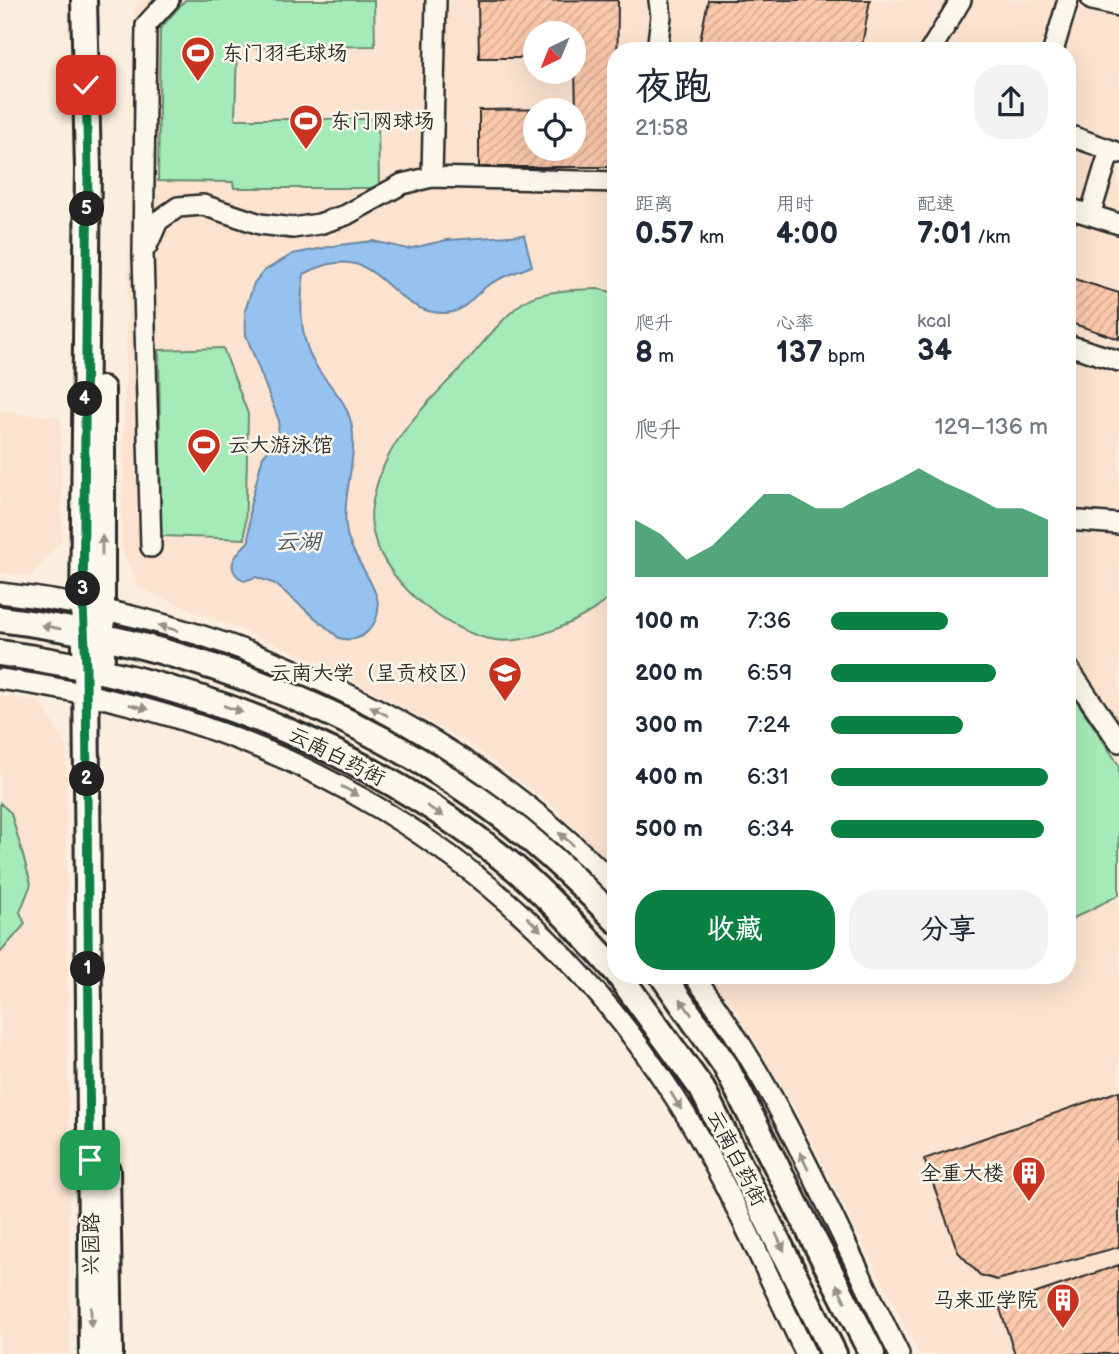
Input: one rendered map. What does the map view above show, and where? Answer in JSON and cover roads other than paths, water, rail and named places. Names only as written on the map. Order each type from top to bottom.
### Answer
[{"type":"main road","name":"兴园路","points":[[84,0],[94,636],[92,1354]]},
{"type":"main road","name":"兴园路","points":[[92,608],[101,0]]},
{"type":"main road","name":"云南白药街","points":[[0,619],[94,636],[171,654],[332,713],[408,752],[479,799],[553,858],[607,911]]},
{"type":"main road","name":"云南白药街","points":[[0,653],[94,668],[158,684],[273,723],[398,786],[516,869],[570,919],[607,962]]},
{"type":"main road","name":"兴园路","points":[[94,697],[110,1354]]},
{"type":"main road","name":"云南白药街","points":[[625,984],[702,1089],[834,1354]]},
{"type":"main road","name":"云南白药街","points":[[668,984],[725,1065],[872,1354]]},
{"type":"street","points":[[151,547],[143,253],[146,25],[169,0]]},
{"type":"street","points":[[432,177],[436,0]]},
{"type":"street","points":[[658,42],[661,16],[659,0]]},
{"type":"street","points":[[935,42],[961,0]]},
{"type":"street","points":[[1056,42],[1068,0]]},
{"type":"street","points":[[1092,0],[1119,6]]},
{"type":"street","points":[[1076,138],[1115,151],[1090,215]]},
{"type":"street","points":[[143,253],[158,221],[178,208],[203,205],[260,224],[293,228],[346,215],[402,184],[432,177],[607,182]]},
{"type":"street","points":[[1076,211],[1119,224]]},
{"type":"street","points":[[1076,348],[1119,362]]},
{"type":"street","points":[[1076,521],[1119,524]]},
{"type":"street","points":[[0,593],[92,608],[239,649],[375,708],[456,755],[529,806],[607,878]]},
{"type":"street","points":[[0,680],[94,697],[216,731],[336,783],[397,818],[460,861],[528,918],[584,975],[631,1035],[675,1098],[806,1354]]},
{"type":"street","points":[[1076,680],[1119,742]]},
{"type":"street","points":[[699,984],[749,1056],[786,1123],[899,1354]]},
{"type":"water","name":"云湖","points":[[524,235],[532,266],[492,283],[463,307],[451,312],[423,310],[366,268],[350,263],[329,264],[304,274],[301,313],[304,337],[313,361],[344,404],[352,427],[353,452],[345,522],[351,546],[376,595],[376,619],[362,636],[339,638],[275,584],[256,577],[244,581],[237,576],[232,566],[233,561],[249,541],[250,506],[263,456],[277,440],[279,421],[246,335],[245,311],[254,283],[264,271],[293,254],[339,245],[373,241],[408,249],[447,240]]},
{"type":"place","name":"东门羽毛球场","points":[[198,83]]},
{"type":"place","name":"东门网球场","points":[[306,151]]},
{"type":"place","name":"云大游泳馆","points":[[204,475]]},
{"type":"place","name":"云南大学（呈贡校区）","points":[[505,703]]},
{"type":"place","name":"全重大楼","points":[[1029,1203]]},
{"type":"place","name":"马来亚学院","points":[[1063,1330]]}]
